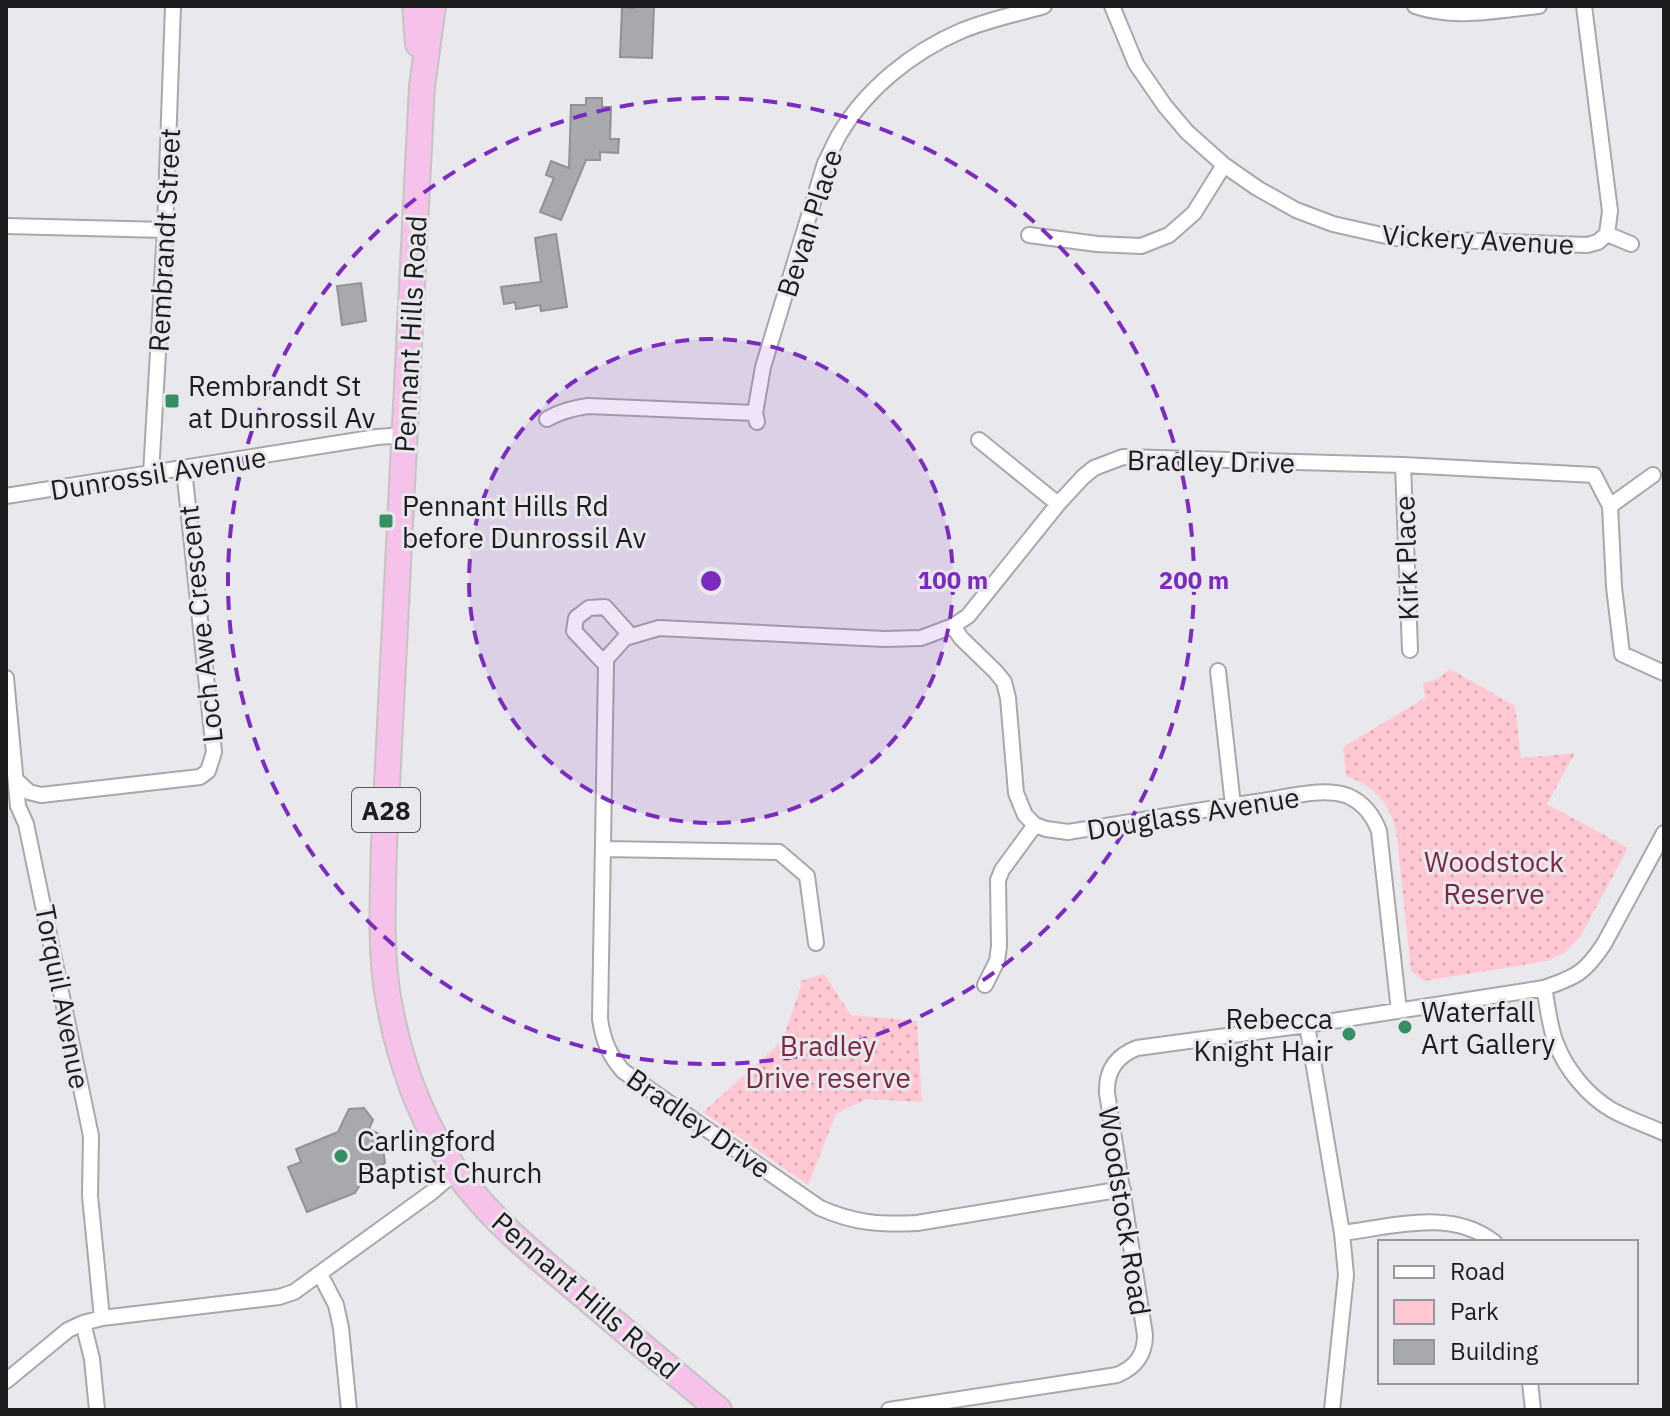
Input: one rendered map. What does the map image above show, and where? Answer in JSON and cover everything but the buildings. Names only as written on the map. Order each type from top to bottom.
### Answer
[{"type":"highway","name":"Pennant Hills Road","points":[[415,6],[422,86]]},
{"type":"highway","name":"Pennant Hills Road","points":[[433,6],[422,86],[384,845],[385,974],[395,1034],[412,1090],[441,1149],[481,1203],[521,1243],[719,1410]]},
{"type":"street","name":"Rembrandt Street","points":[[151,474],[165,230],[173,6]]},
{"type":"street","name":"Bevan Place","points":[[547,419],[570,408],[588,406],[756,418],[763,367],[825,163],[838,135],[887,78],[933,44],[963,30],[1044,6]]},
{"type":"street","name":"Vickery Avenue","points":[[1112,6],[1136,64],[1165,106],[1203,148],[1224,165],[1296,210],[1333,224],[1395,238],[1587,245],[1598,242],[1607,234]]},
{"type":"street","points":[[1415,6],[1462,14],[1539,6]]},
{"type":"street","points":[[1584,6],[1610,211],[1607,234],[1631,244]]},
{"type":"street","points":[[1029,235],[1141,246],[1169,235],[1194,213],[1224,165]]},
{"type":"street","points":[[6,226],[165,230]]},
{"type":"street","name":"Dunrossil Avenue","points":[[6,496],[405,435]]},
{"type":"street","points":[[979,440],[1058,504]]},
{"type":"street","name":"Bradley Drive","points":[[631,636],[659,628],[884,639],[921,638],[953,626],[968,616],[1083,477],[1094,468],[1123,457],[1403,465],[1594,475],[1610,506]]},
{"type":"street","name":"Kirk Place","points":[[1403,465],[1410,650]]},
{"type":"street","name":"Loch Awe Crescent","points":[[17,781],[29,792],[41,795],[200,777],[208,771],[214,752],[184,469]]},
{"type":"street","points":[[1653,475],[1610,506],[1614,587],[1622,654],[1664,673]]},
{"type":"street","points":[[605,607],[631,636],[625,638],[606,659],[606,665],[574,631],[576,618],[589,608],[605,607]]},
{"type":"street","points":[[953,626],[1004,682],[1016,793],[1025,815],[1035,825],[998,880],[999,946],[997,961],[985,985]]},
{"type":"street","name":"Bradley Drive","points":[[606,665],[600,1019],[605,1042],[623,1071],[820,1208],[857,1221],[917,1223],[1123,1189]]},
{"type":"street","points":[[1218,671],[1233,805]]},
{"type":"street","name":"Torquil Avenue","points":[[6,678],[18,806],[30,839],[91,1136],[90,1196],[102,1318]]},
{"type":"street","name":"Douglass Avenue","points":[[1035,825],[1068,832],[1329,792],[1347,796],[1369,811],[1379,831],[1399,1011]]},
{"type":"street","name":"Woodstock Road","points":[[889,1410],[1117,1375],[1139,1361],[1145,1341],[1106,1086],[1110,1072],[1121,1056],[1137,1048],[1544,988],[1572,979],[1594,959],[1664,833]]},
{"type":"street","points":[[604,849],[779,852],[807,876],[816,943]]},
{"type":"street","points":[[1544,988],[1555,1042],[1576,1078],[1611,1109],[1664,1133]]},
{"type":"street","points":[[1307,1025],[1342,1233],[1346,1286],[1332,1410]]},
{"type":"street","points":[[6,1381],[68,1330],[83,1323],[102,1318],[279,1297],[294,1292],[432,1192],[456,1171]]},
{"type":"street","points":[[1342,1233],[1432,1221],[1475,1230],[1491,1240]]},
{"type":"street","points":[[320,1274],[336,1305],[341,1328],[349,1410]]},
{"type":"street","points":[[83,1323],[92,1359],[97,1410]]},
{"type":"street","points":[[1530,1384],[1533,1410]]},
{"type":"green space","name":"Woodstock Reserve","points":[[1450,669],[1515,706],[1521,758],[1575,753],[1547,804],[1628,848],[1580,937],[1566,952],[1547,961],[1424,981],[1411,971],[1392,817],[1374,792],[1346,776],[1343,747],[1425,698],[1423,683],[1438,679]]},
{"type":"green space","name":"Bradley Drive reserve","points":[[824,974],[851,1015],[917,1021],[922,1102],[866,1099],[836,1114],[808,1185],[703,1112],[782,1041],[800,981]]},
{"type":"place","name":"Rembrandt St at Dunrossil Av","points":[[172,401]]},
{"type":"place","name":"Pennant Hills Rd before Dunrossil Av","points":[[386,521]]},
{"type":"place","name":"Waterfall Art Gallery","points":[[1405,1027]]},
{"type":"place","name":"Rebecca Knight Hair","points":[[1349,1034]]},
{"type":"place","name":"Carlingford Baptist Church","points":[[341,1156]]}]
